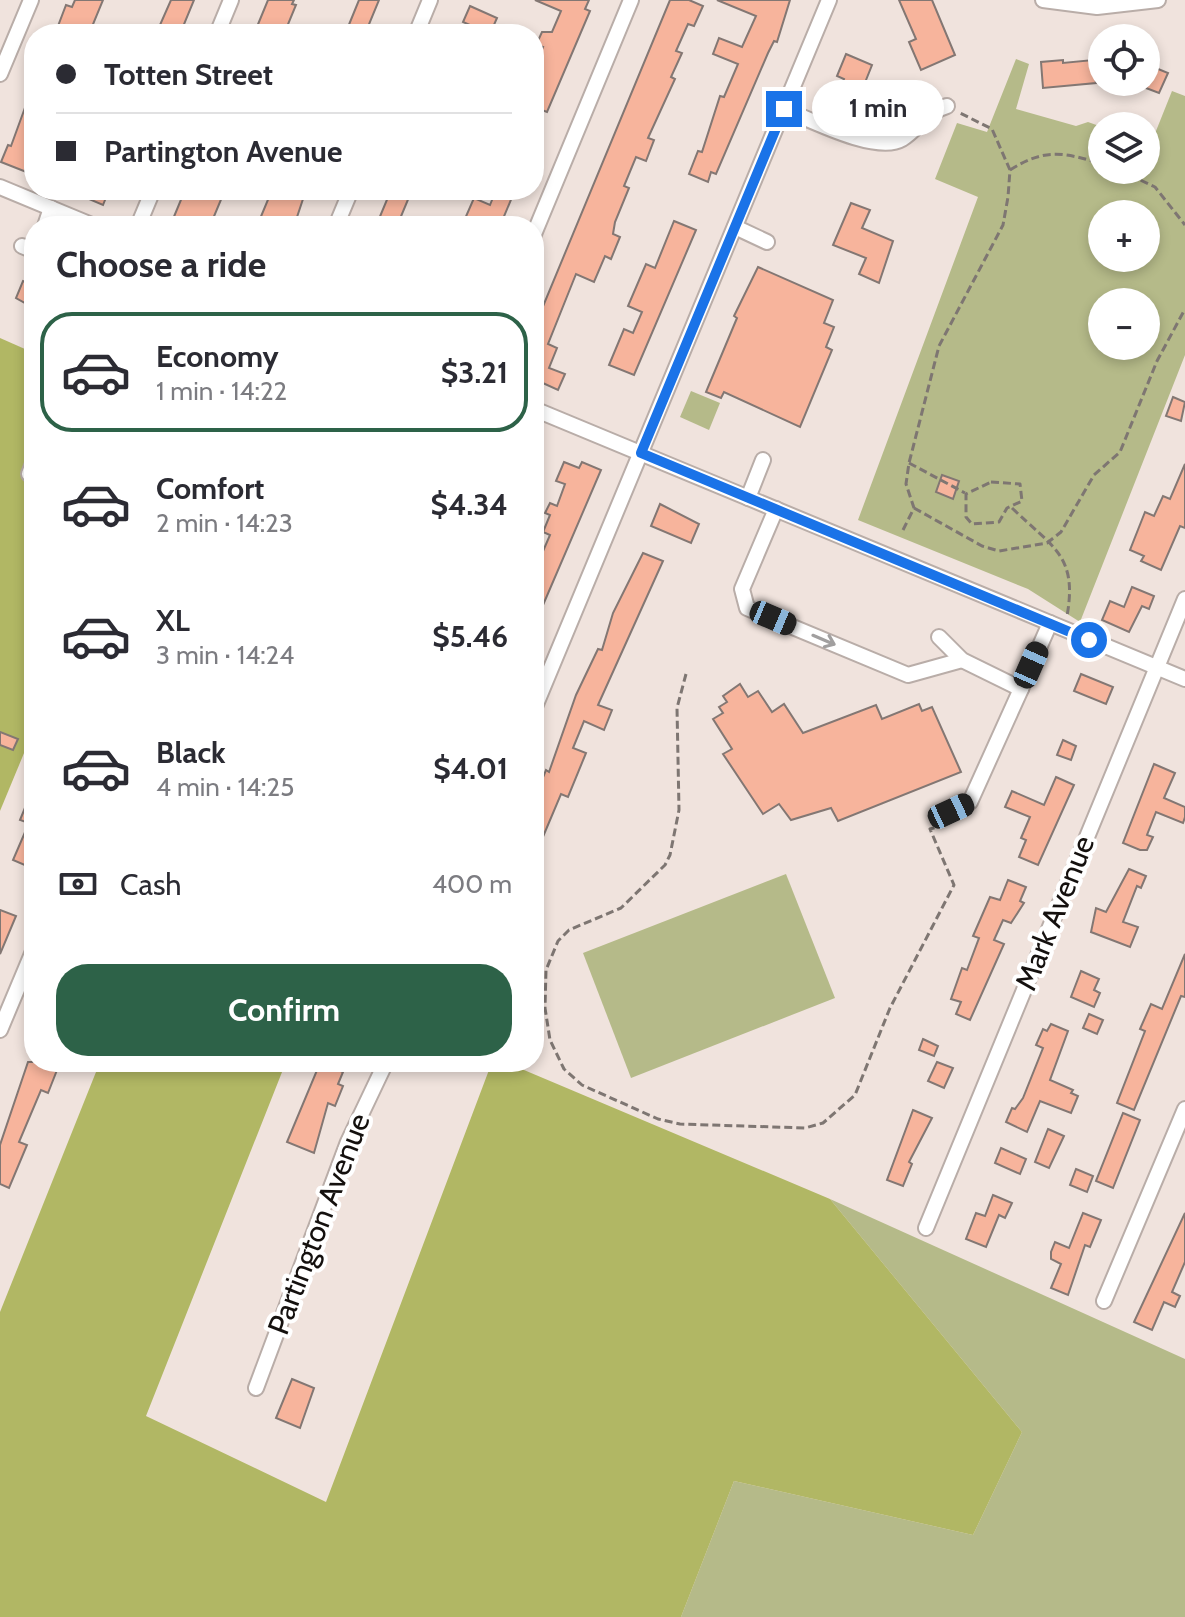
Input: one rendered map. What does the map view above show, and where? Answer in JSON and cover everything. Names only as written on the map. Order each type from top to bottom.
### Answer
[{"type":"street","points":[[0,74],[31,0]]},
{"type":"street","points":[[221,24],[231,0]]},
{"type":"street","points":[[420,24],[430,0]]},
{"type":"street","points":[[541,216],[631,0]]},
{"type":"street","points":[[544,685],[829,0]]},
{"type":"street","points":[[1043,0],[1097,7],[1158,0]]},
{"type":"street","points":[[784,109],[880,145],[901,139],[932,110],[947,106]]},
{"type":"street","points":[[1,189],[24,198]]},
{"type":"street","points":[[30,200],[70,216]]},
{"type":"street","points":[[48,216],[51,208]]},
{"type":"street","points":[[735,227],[767,242]]},
{"type":"street","points":[[544,413],[1185,679]]},
{"type":"street","points":[[748,498],[763,460]]},
{"type":"street","points":[[776,509],[742,589],[747,608],[908,675],[962,660]]},
{"type":"street","name":"Mark Avenue","points":[[926,1228],[1185,599]]},
{"type":"street","points":[[943,820],[970,802],[1050,623]]},
{"type":"street","points":[[939,637],[962,660],[1021,689]]},
{"type":"street","points":[[0,1030],[24,973]]},
{"type":"street","name":"Partington Avenue","points":[[256,1388],[348,1142],[381,1072]]},
{"type":"street","points":[[1104,1301],[1185,1109]]},
{"type":"path","points":[[947,106],[992,129],[1010,170],[1003,225],[939,346],[909,463],[906,484],[914,508],[982,546],[999,551],[1047,543],[1061,532],[1094,475],[1120,452],[1157,361],[1185,309]]},
{"type":"path","points":[[1010,170],[1036,154],[1057,154],[1088,161]]},
{"type":"path","points":[[1149,184],[1155,187],[1185,225]]},
{"type":"path","points":[[909,463],[966,493]]},
{"type":"path","points":[[991,482],[1017,483],[1022,488],[1022,501],[1007,508],[999,522],[972,524],[966,517],[966,493],[991,482]]},
{"type":"path","points":[[903,530],[914,508]]},
{"type":"path","points":[[1012,508],[1059,552],[1070,574],[1072,594],[1068,610]]},
{"type":"path","points":[[686,674],[677,708],[679,810],[670,855],[665,865],[621,908],[569,930],[549,955],[545,1008],[550,1040],[564,1069],[582,1085],[658,1119],[680,1124],[726,1122],[805,1128],[823,1123],[855,1095],[890,1008],[954,885],[930,829],[943,820]]},
{"type":"green space","points":[[1016,59],[1029,64],[1016,109],[1076,126],[1088,122],[1088,184],[1160,184],[1160,121],[1172,91],[1185,96],[1185,355],[1080,622],[1028,589],[858,520],[978,197],[935,179],[957,123],[987,132]]},
{"type":"green space","points":[[0,338],[24,349],[24,753],[0,811]]},
{"type":"green space","points":[[691,391],[720,403],[709,430],[680,417]]},
{"type":"green space","points":[[786,874],[835,998],[631,1078],[583,953]]},
{"type":"green space","points":[[96,1072],[282,1072],[146,1416],[326,1502],[488,1072],[529,1072],[830,1199],[1022,1432],[973,1535],[734,1481],[681,1617],[0,1617],[0,1312]]},
{"type":"green space","points":[[830,1199],[1185,1359],[1185,1617],[681,1617],[734,1481],[973,1535],[1022,1432]]},
{"type":"building","points":[[75,0],[103,0],[93,24],[59,24],[66,5],[72,7]]},
{"type":"building","points":[[171,0],[194,0],[184,24],[160,24]]},
{"type":"building","points":[[268,0],[294,0],[292,4],[296,5],[288,24],[258,24]]},
{"type":"building","points":[[359,0],[379,0],[369,24],[349,24]]},
{"type":"building","points":[[535,0],[589,0],[585,9],[590,11],[547,112],[544,111],[544,32],[552,32],[561,11]]},
{"type":"building","points":[[670,0],[689,0],[703,6],[694,26],[688,24],[676,51],[682,53],[671,77],[675,79],[648,138],[654,140],[646,161],[636,157],[624,186],[629,188],[615,222],[613,234],[620,237],[611,259],[605,256],[594,282],[576,274],[548,344],[557,348],[549,368],[565,374],[558,390],[544,384],[544,304]]},
{"type":"building","points":[[717,0],[790,0],[777,42],[774,41],[768,53],[716,174],[711,172],[708,182],[689,174],[698,151],[702,152],[720,96],[724,97],[738,64],[713,54],[719,38],[742,47],[756,16]]},
{"type":"building","points":[[899,0],[932,0],[955,55],[921,70],[909,42],[916,39]]},
{"type":"building","points":[[470,6],[497,18],[494,24],[463,22]]},
{"type":"building","points":[[846,54],[872,65],[860,95],[841,87],[844,79],[837,76]]},
{"type":"building","points":[[1088,60],[1088,84],[1043,88],[1041,62]]},
{"type":"building","points":[[1160,70],[1168,73],[1160,91]]},
{"type":"building","points":[[916,94],[917,109],[901,110],[900,96]]},
{"type":"building","points":[[866,100],[884,107],[873,131],[855,127]]},
{"type":"building","points":[[24,110],[24,171],[1,162],[8,145],[11,146]]},
{"type":"building","points":[[181,200],[221,200],[214,216],[174,216]]},
{"type":"building","points":[[268,200],[303,200],[297,216],[261,216]]},
{"type":"building","points":[[387,200],[408,200],[401,216],[380,216]]},
{"type":"building","points":[[473,200],[490,205],[492,200],[511,200],[504,216],[466,216]]},
{"type":"building","points":[[851,203],[870,210],[862,228],[893,241],[879,283],[859,274],[866,258],[833,245]]},
{"type":"building","points":[[674,221],[696,230],[634,375],[609,365],[624,329],[633,333],[642,312],[628,306],[646,264],[655,268]]},
{"type":"building","points":[[758,267],[833,300],[824,323],[834,327],[826,347],[832,350],[800,427],[724,392],[721,398],[706,392],[737,318],[734,316]]},
{"type":"building","points":[[24,281],[24,302],[16,298]]},
{"type":"building","points":[[1173,397],[1185,402],[1181,421],[1166,416]]},
{"type":"building","points":[[564,462],[579,468],[582,462],[601,470],[544,603],[544,549],[550,535],[544,532],[550,515],[545,513],[550,503],[557,506],[565,484],[556,481]]},
{"type":"building","points":[[1185,464],[1185,528],[1180,526],[1161,570],[1141,561],[1144,556],[1130,550],[1145,512],[1154,516],[1163,496],[1170,499]]},
{"type":"building","points":[[942,475],[959,481],[953,499],[936,492]]},
{"type":"building","points":[[660,504],[699,524],[691,543],[651,526]]},
{"type":"building","points":[[643,553],[663,561],[598,705],[612,710],[604,730],[584,721],[573,748],[586,753],[568,797],[561,794],[544,834],[544,775],[546,770],[549,772],[576,695],[598,649],[602,650],[613,613]]},
{"type":"building","points":[[1132,587],[1154,596],[1149,609],[1142,606],[1129,632],[1102,620],[1110,601],[1124,607]]},
{"type":"building","points":[[1081,674],[1113,687],[1106,704],[1074,691]]},
{"type":"building","points":[[740,684],[748,697],[758,691],[772,712],[784,704],[803,733],[876,705],[882,719],[919,704],[922,711],[932,707],[961,772],[838,821],[831,808],[791,820],[779,804],[763,814],[723,754],[732,749],[713,719],[723,713],[719,707],[727,702],[723,696]]},
{"type":"building","points":[[0,732],[18,739],[13,750],[0,745]]},
{"type":"building","points":[[1063,740],[1076,746],[1071,760],[1057,755]]},
{"type":"building","points":[[1154,764],[1175,773],[1164,798],[1185,807],[1185,817],[1183,823],[1156,812],[1147,835],[1153,837],[1147,850],[1140,850],[1123,843]]},
{"type":"building","points":[[1056,777],[1074,785],[1038,865],[1019,857],[1026,840],[1021,838],[1030,817],[1005,807],[1012,791],[1044,805]]},
{"type":"building","points":[[24,835],[24,865],[13,860]]},
{"type":"building","points":[[1129,869],[1146,876],[1141,888],[1137,886],[1123,922],[1138,927],[1130,947],[1091,932],[1096,908],[1106,912]]},
{"type":"building","points":[[1008,880],[1026,887],[1020,901],[1024,903],[1011,923],[1003,920],[994,940],[1004,944],[970,1020],[956,1014],[961,1002],[951,999],[962,968],[967,970],[979,938],[973,936],[990,897],[1000,900]]},
{"type":"building","points":[[0,910],[16,916],[0,954]]},
{"type":"building","points":[[1185,954],[1185,997],[1181,996],[1134,1110],[1117,1103],[1145,1031],[1140,1029],[1151,1004],[1162,1009]]},
{"type":"building","points":[[1081,971],[1099,979],[1094,990],[1100,993],[1094,1007],[1071,997]]},
{"type":"building","points":[[1089,1014],[1103,1020],[1097,1034],[1083,1028]]},
{"type":"building","points":[[1051,1024],[1068,1031],[1050,1080],[1073,1090],[1071,1093],[1078,1096],[1071,1113],[1040,1101],[1027,1132],[1006,1122],[1012,1108],[1015,1109],[1023,1098],[1043,1048],[1036,1045],[1043,1029],[1047,1031]]},
{"type":"building","points":[[923,1039],[938,1046],[934,1056],[919,1050]]},
{"type":"building","points":[[937,1062],[953,1068],[944,1088],[928,1081]]},
{"type":"building","points":[[25,1072],[56,1072],[48,1093],[41,1090],[19,1142],[27,1145],[9,1188],[0,1184],[0,1145]]},
{"type":"building","points":[[316,1072],[343,1072],[338,1084],[343,1086],[335,1106],[328,1103],[314,1153],[287,1142]]},
{"type":"building","points":[[913,1110],[932,1118],[909,1162],[912,1164],[903,1186],[887,1180]]},
{"type":"building","points":[[1123,1113],[1140,1120],[1113,1188],[1096,1181]]},
{"type":"building","points":[[1048,1129],[1064,1136],[1049,1168],[1035,1162]]},
{"type":"building","points":[[1001,1148],[1026,1159],[1020,1174],[995,1163]]},
{"type":"building","points":[[1076,1169],[1093,1176],[1087,1192],[1070,1185]]},
{"type":"building","points":[[993,1195],[1012,1203],[1005,1218],[999,1215],[986,1247],[966,1239],[976,1213],[985,1216]]},
{"type":"building","points":[[1083,1213],[1101,1220],[1090,1247],[1085,1245],[1068,1295],[1051,1288],[1061,1264],[1051,1259],[1051,1252],[1055,1242],[1069,1248]]},
{"type":"building","points":[[1185,1213],[1185,1262],[1172,1292],[1180,1296],[1175,1307],[1164,1302],[1152,1330],[1134,1322]]},
{"type":"building","points":[[292,1379],[314,1388],[300,1428],[276,1418]]},
{"type":"route","points":[[784,109],[641,453],[1089,640]]}]
